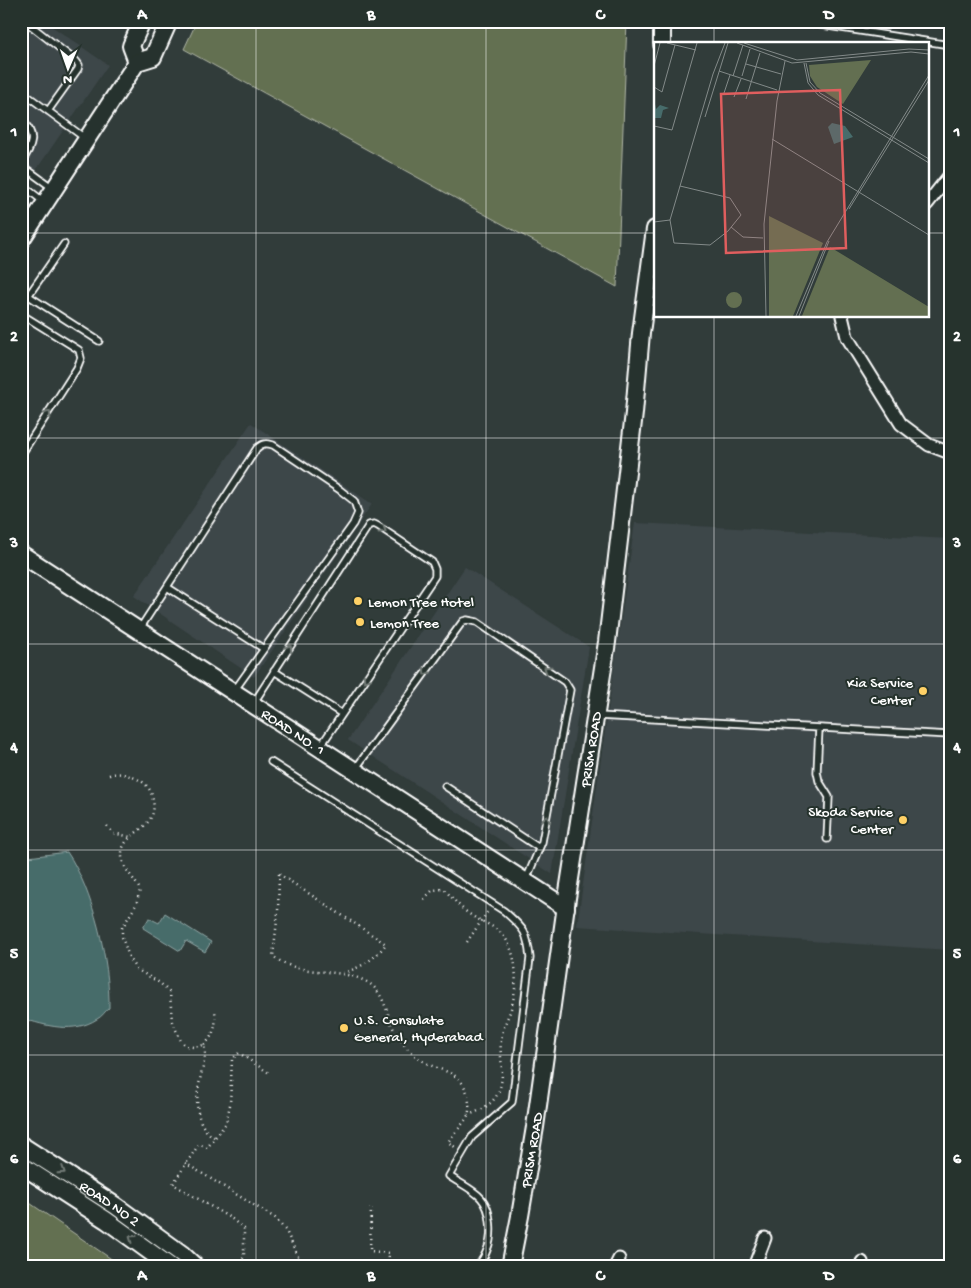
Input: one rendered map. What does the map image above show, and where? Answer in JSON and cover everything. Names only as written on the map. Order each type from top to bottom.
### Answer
[{"type":"street","points":[[137,62],[131,46],[142,21]]},
{"type":"street","points":[[21,240],[88,140],[137,62],[153,57],[169,21]]},
{"type":"street","points":[[662,21],[662,42]]},
{"type":"street","points":[[928,203],[950,175]]},
{"type":"street","name":"PRISM ROAD","points":[[510,1267],[533,1137],[607,642],[633,422],[641,334],[654,236]]},
{"type":"street","points":[[842,318],[847,337],[902,424],[929,445],[950,454]]},
{"type":"street","name":"ROAD NO. 1","points":[[21,554],[566,908]]},
{"type":"street","name":"ROAD NO 2","points":[[21,1145],[116,1206],[182,1254],[196,1267]]},
{"type":"street","name":"ROAD NO 2","points":[[21,1165],[106,1220],[171,1267]]},
{"type":"street","points":[[754,1267],[765,1238]]},
{"type":"lane","points":[[25,21],[76,60],[79,65],[48,111]]},
{"type":"lane","points":[[796,21],[827,24],[950,45]]},
{"type":"lane","points":[[21,91],[88,140]]},
{"type":"lane","points":[[21,120],[29,127],[32,141],[21,164],[55,189]]},
{"type":"lane","points":[[21,184],[46,204]]},
{"type":"lane","points":[[28,296],[64,244]]},
{"type":"lane","points":[[21,291],[99,341]]},
{"type":"lane","points":[[21,314],[79,350],[81,358],[77,368],[21,455]]},
{"type":"lane","points":[[139,631],[257,448],[261,444],[266,443],[273,446],[354,501],[358,513],[353,524],[234,691]]},
{"type":"lane","points":[[253,704],[369,525],[374,524],[378,526],[432,562],[436,569],[435,576],[320,747]]},
{"type":"lane","points":[[167,587],[264,649]]},
{"type":"lane","points":[[355,770],[463,622],[474,620],[565,682],[570,690],[540,848],[525,882]]},
{"type":"lane","points":[[274,672],[342,714]]},
{"type":"lane","points":[[596,716],[950,735]]},
{"type":"lane","points":[[819,728],[817,772],[819,781],[829,797],[827,839]]},
{"type":"lane","points":[[271,762],[504,911],[524,929],[528,940],[530,958],[512,1102],[472,1137],[449,1176],[481,1198],[486,1208],[490,1228],[487,1251],[477,1267]]},
{"type":"lane","points":[[446,786],[540,848]]},
{"type":"path","points":[[109,775],[119,772],[138,779],[149,788],[154,804],[150,819],[140,831],[124,844],[122,853],[124,866],[140,890],[136,904],[122,928],[122,937],[132,966],[160,983],[170,994],[172,1020],[181,1041],[186,1046],[193,1048],[204,1045],[213,1035],[216,1025],[215,1011]]},
{"type":"path","points":[[108,826],[113,833],[131,837]]},
{"type":"path","points":[[341,974],[354,970],[367,962],[380,953],[386,944],[279,874],[278,912],[273,956],[281,963],[292,967],[356,977],[375,988],[383,999],[394,1030],[410,1050],[425,1062],[455,1075],[464,1084],[469,1099],[468,1115],[448,1142],[463,1152]]},
{"type":"path","points":[[424,900],[433,890],[444,889],[464,910],[497,928],[507,941],[516,972],[510,1010],[501,1040],[503,1070],[498,1093],[493,1101],[480,1111],[468,1115]]},
{"type":"path","points":[[467,942],[492,904]]},
{"type":"path","points":[[204,1045],[205,1058],[197,1101],[202,1125],[207,1133],[214,1138]]},
{"type":"path","points":[[237,1267],[244,1257],[244,1229],[232,1219],[173,1184],[199,1144],[207,1148],[226,1122],[230,1105],[232,1059],[239,1054],[269,1073]]},
{"type":"path","points":[[186,1163],[275,1218],[286,1231],[303,1267]]},
{"type":"path","points":[[371,1208],[370,1251],[389,1253],[388,1267]]},
{"type":"shaded area","points":[[21,21],[44,21],[108,65],[21,192]]},
{"type":"shaded area","points":[[251,423],[372,504],[254,677],[134,596]]},
{"type":"shaded area","points":[[635,523],[950,539],[950,950],[577,926]]},
{"type":"shaded area","points":[[465,567],[589,647],[552,874],[348,740]]},
{"type":"green space","points":[[197,21],[627,21],[617,287],[184,49]]},
{"type":"green space","points":[[21,1197],[123,1267],[21,1267]]},
{"type":"water","points":[[67,852],[85,886],[98,927],[107,970],[109,1008],[100,1017],[88,1024],[60,1027],[40,1024],[21,1018],[21,858]]},
{"type":"water","points":[[165,913],[211,942],[205,952],[186,941],[180,951],[143,928],[149,918],[159,923]]},
{"type":"place","name":"Lemon Tree Hotel","points":[[358,601]]},
{"type":"place","name":"Lemon Tree","points":[[360,622]]},
{"type":"place","name":"Kia Service Center","points":[[923,691]]},
{"type":"place","name":"Skoda Service Center","points":[[903,820]]},
{"type":"place","name":"U.S. Consulate General, Hyderabad","points":[[344,1028]]}]
